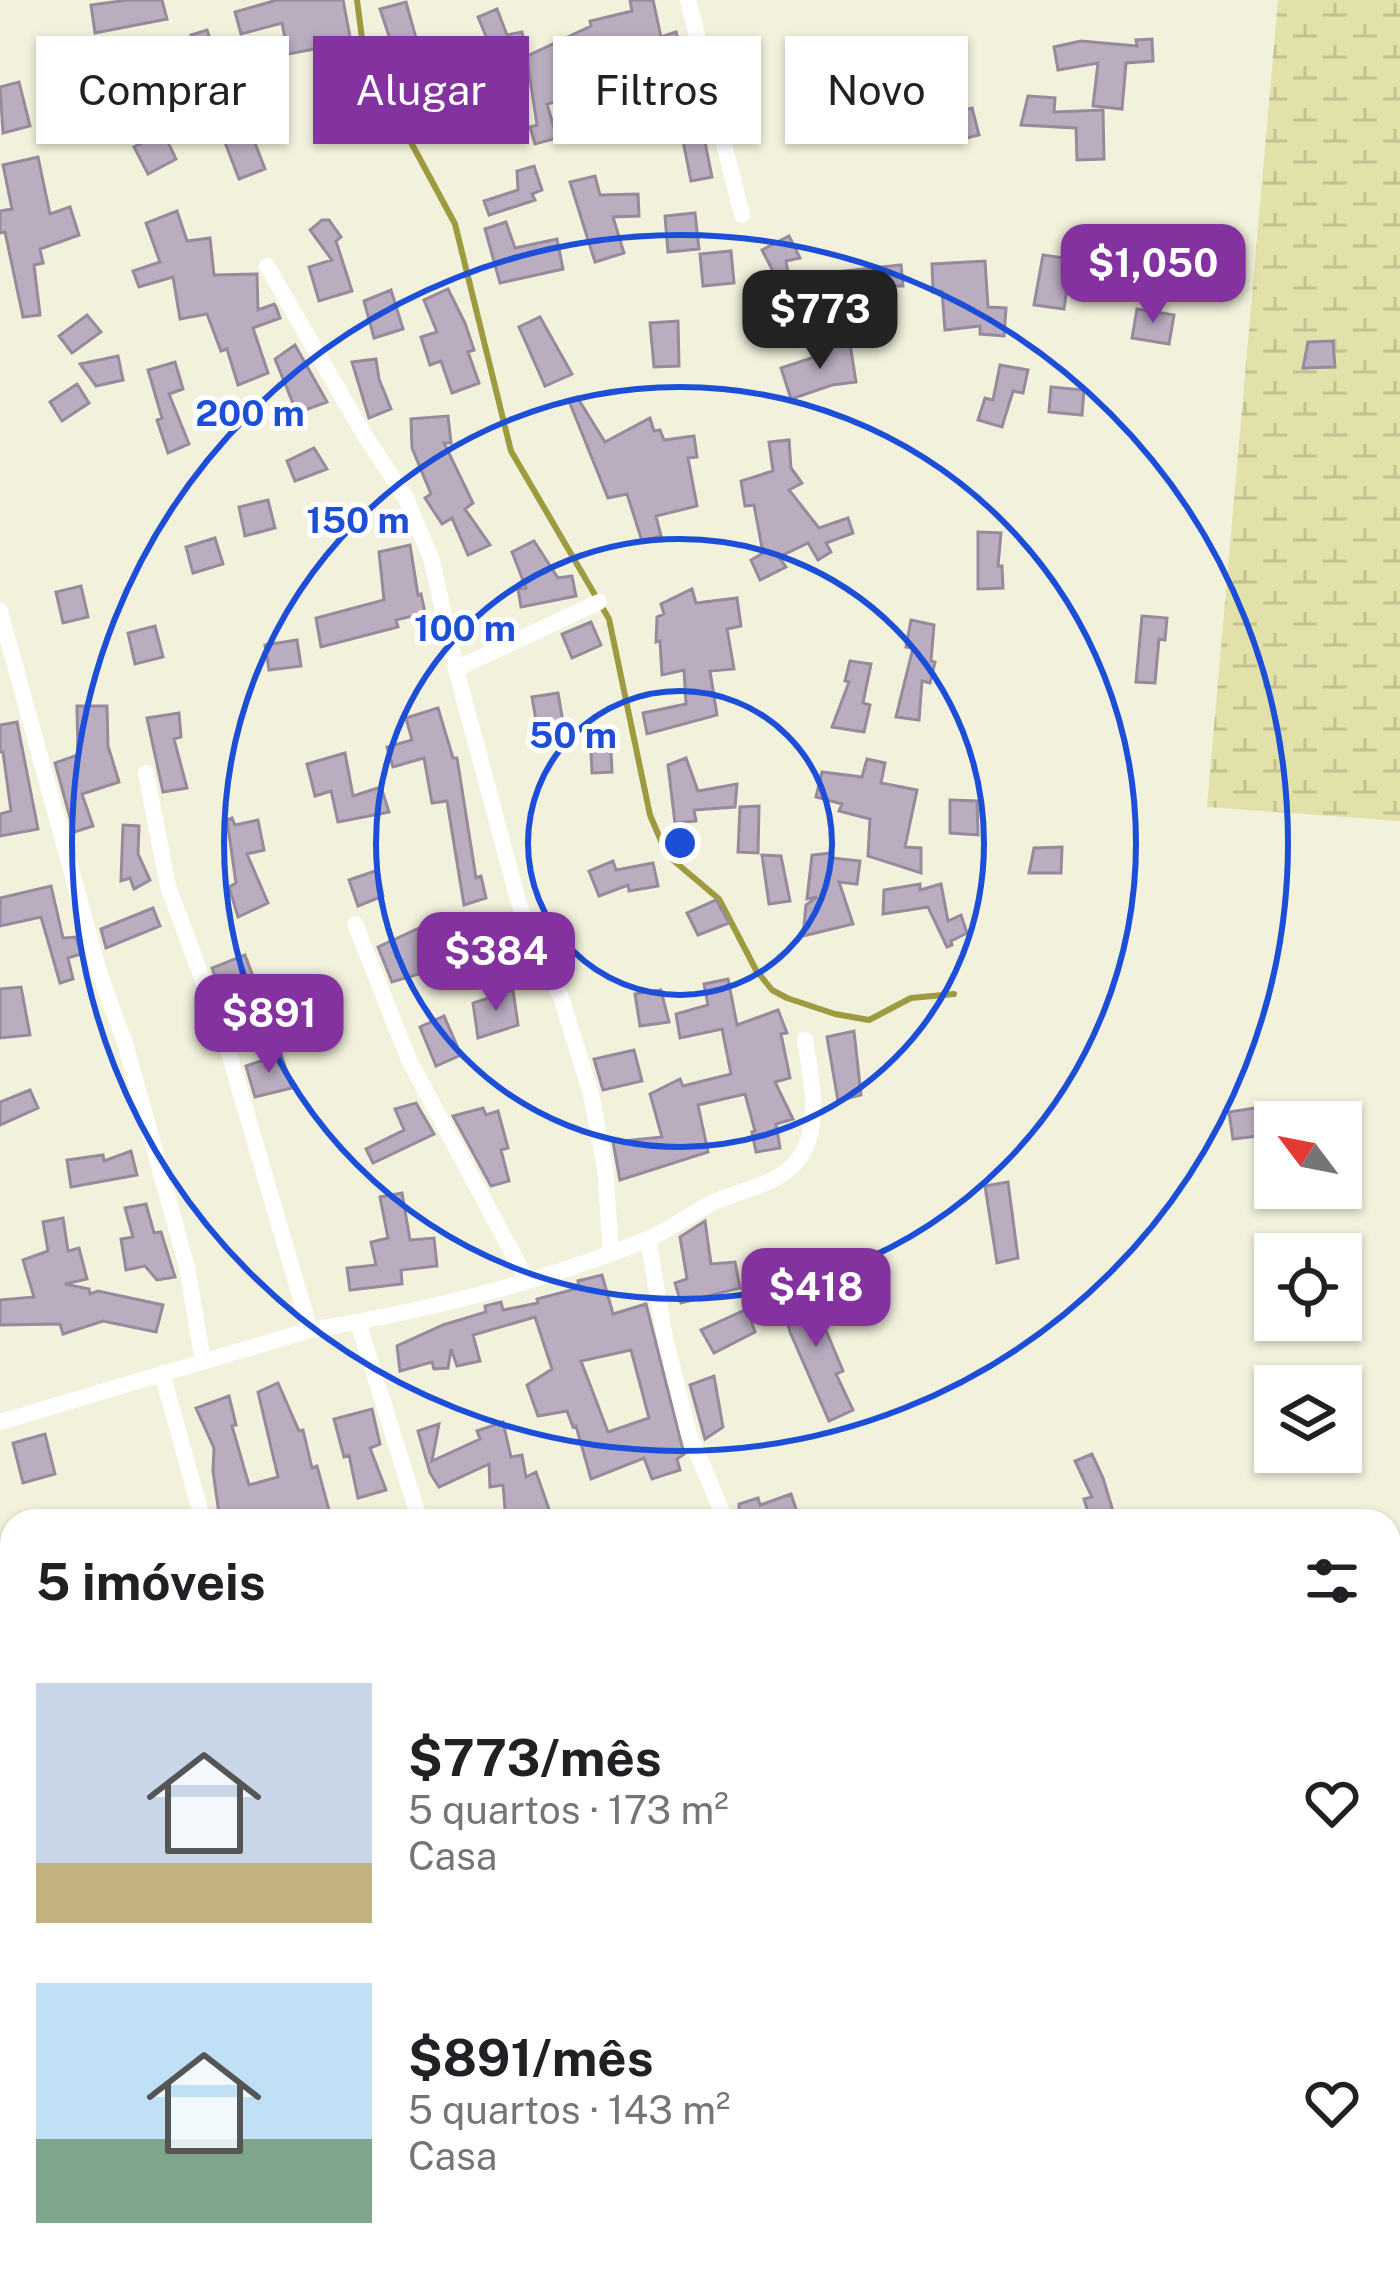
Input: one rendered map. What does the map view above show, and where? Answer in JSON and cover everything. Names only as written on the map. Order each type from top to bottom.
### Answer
[{"type":"street","points":[[688,0],[742,215]]},
{"type":"street","points":[[267,266],[406,498],[432,561],[519,904],[561,997],[591,1094],[605,1167],[611,1252]]},
{"type":"street","points":[[456,669],[599,602]]},
{"type":"street","points":[[0,611],[100,975],[187,1267],[203,1361]]},
{"type":"street","points":[[146,773],[168,886],[226,1043],[310,1330]]},
{"type":"street","points":[[355,924],[409,1060],[526,1280]]},
{"type":"street","points":[[0,1422],[310,1330],[526,1280],[648,1239],[715,1202],[781,1175],[802,1155],[810,1139],[812,1117],[805,1040]]},
{"type":"street","points":[[648,1239],[688,1434],[721,1509]]},
{"type":"street","points":[[358,1322],[416,1509]]},
{"type":"street","points":[[162,1373],[200,1509]]},
{"type":"green space","points":[[1278,0],[1400,0],[1400,821],[1207,807]]},
{"type":"building","points":[[162,0],[167,19],[95,33],[91,5]]},
{"type":"building","points":[[277,0],[343,0],[350,36],[313,36],[313,49],[289,54],[289,36],[285,36],[282,23],[241,34],[235,12]]},
{"type":"building","points":[[630,0],[653,0],[661,36],[570,36],[591,26],[590,21],[632,11]]},
{"type":"building","points":[[406,2],[415,36],[389,36],[380,9]]},
{"type":"building","points":[[497,9],[507,35],[522,32],[523,36],[486,36],[478,17]]},
{"type":"building","points":[[1152,39],[1153,61],[1126,63],[1122,109],[1093,106],[1098,63],[1058,70],[1054,47],[1081,41],[1137,46],[1136,40]]},
{"type":"building","points":[[553,44],[553,103],[547,104],[553,139],[535,144],[530,127],[537,125],[529,55]]},
{"type":"building","points":[[19,82],[30,126],[3,133],[0,87]]},
{"type":"building","points":[[1028,96],[1055,98],[1054,112],[1103,110],[1104,159],[1077,160],[1076,128],[1021,125]]},
{"type":"building","points":[[972,108],[979,135],[968,138],[968,109]]},
{"type":"building","points":[[169,144],[176,159],[148,174],[134,147]]},
{"type":"building","points":[[226,144],[255,144],[265,169],[239,179]]},
{"type":"building","points":[[684,144],[705,144],[712,177],[691,181]]},
{"type":"building","points":[[38,157],[50,214],[70,207],[79,235],[40,249],[43,263],[34,265],[40,315],[23,317],[5,232],[0,233],[0,211],[12,209],[3,165]]},
{"type":"building","points":[[534,166],[542,190],[532,194],[535,200],[489,215],[484,201],[518,190],[517,171]]},
{"type":"building","points":[[595,176],[600,195],[638,194],[639,216],[613,217],[624,253],[595,262],[570,182]]},
{"type":"building","points":[[177,211],[187,241],[210,238],[214,275],[257,274],[258,310],[276,307],[280,318],[253,328],[268,373],[238,385],[227,349],[221,351],[207,314],[180,319],[173,277],[139,287],[133,271],[160,262],[146,223]]},
{"type":"building","points":[[695,213],[699,249],[668,252],[665,216]]},
{"type":"building","points":[[329,220],[341,237],[336,241],[352,291],[319,301],[309,267],[332,260],[310,230]]},
{"type":"building","points":[[506,222],[515,248],[557,239],[563,269],[500,283],[485,229]]},
{"type":"building","points":[[789,236],[800,258],[786,261],[790,304],[762,250]]},
{"type":"building","points":[[731,251],[734,283],[703,286],[700,254]]},
{"type":"building","points":[[1043,255],[1071,259],[1064,309],[1034,305]]},
{"type":"building","points":[[985,261],[988,307],[1006,308],[1004,336],[980,334],[980,326],[945,330],[942,291],[933,292],[932,264]]},
{"type":"building","points":[[901,265],[903,286],[849,292],[844,271]]},
{"type":"building","points":[[448,289],[474,350],[468,352],[479,383],[452,393],[441,361],[430,365],[421,337],[437,332],[424,300]]},
{"type":"building","points":[[391,290],[403,329],[374,338],[364,301]]},
{"type":"building","points":[[1137,309],[1174,315],[1169,344],[1132,338]]},
{"type":"building","points":[[87,315],[101,332],[72,353],[59,336]]},
{"type":"building","points":[[540,317],[572,374],[545,386],[519,327]]},
{"type":"building","points":[[678,321],[679,366],[654,367],[650,323]]},
{"type":"building","points":[[1333,341],[1335,367],[1303,368],[1308,342]]},
{"type":"building","points":[[850,344],[856,382],[791,399],[781,368],[830,352],[829,346]]},
{"type":"building","points":[[295,345],[327,402],[297,413],[275,359]]},
{"type":"building","points":[[118,356],[123,380],[96,386],[80,364]]},
{"type":"building","points":[[376,359],[391,409],[369,418],[352,362]]},
{"type":"building","points":[[175,362],[183,389],[169,394],[189,444],[168,453],[148,370]]},
{"type":"building","points":[[1000,365],[1028,370],[1023,393],[1013,391],[1002,427],[978,420],[985,398],[993,400]]},
{"type":"building","points":[[77,384],[89,403],[62,421],[50,402]]},
{"type":"building","points":[[1051,387],[1084,390],[1082,415],[1049,412]]},
{"type":"building","points":[[577,397],[605,442],[650,418],[654,431],[660,430],[664,440],[694,436],[697,457],[688,458],[697,506],[656,516],[661,536],[642,541],[627,494],[608,498],[569,401]]},
{"type":"building","points":[[448,416],[451,443],[444,443],[473,503],[465,509],[490,545],[468,555],[452,518],[442,524],[425,498],[431,494],[412,448],[411,419]]},
{"type":"building","points":[[789,440],[791,468],[802,483],[789,490],[819,528],[848,518],[853,533],[826,543],[831,552],[818,560],[808,543],[779,557],[786,567],[760,580],[751,560],[763,553],[754,505],[745,506],[741,481],[773,471],[769,442]]},
{"type":"building","points":[[314,448],[327,469],[295,481],[287,461]]},
{"type":"building","points":[[268,500],[275,528],[245,536],[239,507]]},
{"type":"building","points":[[978,532],[1001,533],[998,566],[1002,566],[1003,588],[978,589]]},
{"type":"building","points":[[215,538],[223,564],[193,573],[186,547]]},
{"type":"building","points":[[534,541],[558,578],[572,576],[576,596],[521,607],[518,589],[526,588],[512,552]]},
{"type":"building","points":[[410,545],[425,613],[396,620],[398,627],[321,647],[316,618],[384,600],[379,552]]},
{"type":"building","points":[[81,586],[88,617],[63,623],[56,592]]},
{"type":"building","points":[[692,589],[696,603],[737,598],[741,626],[727,629],[734,669],[710,671],[717,715],[647,734],[643,713],[686,704],[684,670],[662,675],[657,617],[664,614],[661,604]]},
{"type":"building","points":[[1142,616],[1167,618],[1165,640],[1159,639],[1155,683],[1136,682]]},
{"type":"building","points":[[911,620],[934,625],[931,661],[935,662],[930,683],[922,681],[919,720],[896,717],[913,648],[906,647]]},
{"type":"building","points":[[591,622],[601,645],[572,658],[562,634]]},
{"type":"building","points":[[155,626],[163,657],[135,664],[128,633]]},
{"type":"building","points":[[297,640],[301,666],[269,670],[265,645]]},
{"type":"building","points":[[850,661],[871,664],[863,703],[870,705],[864,732],[832,727],[849,682],[845,681]]},
{"type":"building","points":[[558,693],[564,728],[538,732],[532,697]]},
{"type":"building","points":[[77,706],[107,706],[108,746],[119,782],[82,794],[93,826],[74,832],[55,763],[78,755]]},
{"type":"building","points":[[438,708],[453,758],[457,758],[476,878],[481,876],[486,898],[464,905],[447,801],[432,803],[424,758],[393,767],[387,747],[412,740],[406,718]]},
{"type":"building","points":[[179,713],[181,737],[174,739],[187,788],[163,792],[147,718]]},
{"type":"building","points":[[17,722],[38,829],[0,836],[0,814],[11,811],[0,725]]},
{"type":"building","points":[[610,731],[612,772],[592,773],[590,732]]},
{"type":"building","points":[[345,753],[353,796],[381,787],[389,812],[338,822],[331,791],[315,796],[307,764]]},
{"type":"building","points":[[686,758],[698,791],[737,784],[735,807],[694,810],[696,821],[675,823],[668,765]]},
{"type":"building","points":[[867,759],[885,763],[881,783],[917,790],[905,847],[921,848],[921,873],[868,856],[870,819],[839,811],[842,804],[816,797],[822,772],[862,777]]},
{"type":"building","points":[[950,800],[977,801],[978,835],[950,833]]},
{"type":"building","points":[[759,806],[758,853],[738,852],[740,807]]},
{"type":"building","points":[[232,818],[235,825],[258,820],[264,850],[247,854],[268,903],[238,917],[229,887],[236,883],[227,820]]},
{"type":"building","points":[[123,825],[139,826],[138,854],[150,880],[134,889],[130,878],[121,881]]},
{"type":"building","points":[[1062,847],[1061,873],[1029,873],[1034,848]]},
{"type":"building","points":[[832,853],[832,858],[860,861],[857,884],[839,882],[853,924],[803,936],[806,905],[817,897],[807,899],[812,855]]},
{"type":"building","points":[[762,855],[781,856],[790,901],[769,904]]},
{"type":"building","points":[[613,861],[616,870],[653,863],[658,886],[629,891],[628,885],[599,896],[589,871]]},
{"type":"building","points":[[378,870],[383,896],[358,906],[349,880]]},
{"type":"building","points":[[920,884],[920,890],[941,884],[948,921],[961,915],[967,933],[951,941],[952,945],[947,947],[928,907],[883,914],[884,890]]},
{"type":"building","points":[[51,886],[63,938],[76,937],[81,954],[68,958],[73,979],[60,983],[41,917],[0,926],[0,898]]},
{"type":"building","points":[[716,900],[729,923],[698,935],[687,913]]},
{"type":"building","points":[[153,908],[160,926],[106,948],[101,929]]},
{"type":"building","points":[[439,919],[441,929],[476,923],[479,933],[450,942],[469,980],[450,987],[442,967],[392,982],[378,947]]},
{"type":"building","points":[[245,955],[257,987],[283,977],[297,1033],[267,1043],[257,989],[224,1002],[212,968]]},
{"type":"building","points":[[728,979],[737,1025],[778,1010],[787,1033],[781,1034],[790,1078],[775,1082],[793,1119],[776,1124],[780,1148],[756,1152],[745,1094],[698,1105],[708,1152],[620,1180],[613,1142],[662,1137],[650,1094],[680,1079],[683,1086],[731,1074],[722,1029],[680,1038],[676,1014],[708,1005],[704,984]]},
{"type":"building","points":[[21,987],[30,1035],[0,1038],[0,989]]},
{"type":"building","points":[[513,990],[518,1025],[478,1038],[473,1003]]},
{"type":"building","points":[[661,990],[669,1022],[640,1026],[635,994]]},
{"type":"building","points":[[444,1016],[461,1055],[436,1066],[420,1027]]},
{"type":"building","points":[[854,1031],[861,1095],[838,1101],[827,1037]]},
{"type":"building","points":[[634,1050],[642,1081],[603,1090],[594,1059]]},
{"type":"building","points":[[281,1054],[292,1088],[255,1097],[246,1066]]},
{"type":"building","points":[[30,1090],[38,1108],[0,1125],[0,1102]]},
{"type":"building","points":[[416,1103],[434,1134],[373,1163],[366,1149],[404,1130],[395,1109]]},
{"type":"building","points":[[483,1108],[486,1115],[498,1111],[508,1148],[501,1150],[509,1181],[491,1186],[453,1116]]},
{"type":"building","points":[[1254,1108],[1254,1136],[1233,1139],[1229,1112]]},
{"type":"building","points":[[131,1151],[137,1175],[71,1187],[67,1160],[103,1155],[104,1161]]},
{"type":"building","points":[[1008,1182],[1018,1258],[997,1263],[985,1186]]},
{"type":"building","points":[[402,1193],[410,1240],[434,1238],[437,1266],[401,1270],[402,1284],[350,1290],[347,1268],[376,1265],[371,1242],[388,1238],[380,1197]]},
{"type":"building","points":[[146,1204],[154,1233],[161,1232],[175,1277],[157,1280],[145,1266],[126,1270],[121,1239],[133,1237],[125,1208]]},
{"type":"building","points":[[63,1218],[68,1251],[79,1248],[87,1279],[65,1284],[89,1289],[90,1294],[98,1291],[163,1305],[156,1332],[103,1321],[63,1334],[60,1324],[0,1325],[0,1300],[34,1297],[23,1260],[48,1251],[43,1222]]},
{"type":"building","points":[[705,1221],[711,1264],[735,1262],[740,1288],[681,1303],[675,1283],[687,1279],[680,1237]]},
{"type":"building","points":[[602,1275],[613,1314],[646,1304],[684,1454],[677,1459],[680,1470],[652,1479],[644,1458],[591,1479],[567,1411],[538,1416],[527,1385],[552,1369],[535,1317],[473,1335],[480,1361],[457,1366],[451,1349],[448,1368],[434,1369],[432,1362],[400,1371],[397,1346],[486,1312],[485,1306],[501,1302],[503,1310],[538,1303],[537,1299],[579,1288],[578,1281]],"holes":[[[631,1350],[649,1418],[608,1432],[581,1361]]]},
{"type":"building","points":[[806,1283],[843,1371],[836,1374],[853,1410],[829,1421],[790,1332],[781,1294]]},
{"type":"building","points":[[747,1309],[755,1332],[714,1353],[701,1330]]},
{"type":"building","points":[[714,1376],[723,1427],[705,1439],[690,1385]]},
{"type":"building","points":[[278,1383],[299,1431],[303,1430],[329,1509],[218,1509],[214,1448],[196,1408],[229,1396],[236,1425],[232,1426],[249,1485],[278,1477],[258,1392]]},
{"type":"building","points":[[372,1409],[380,1444],[370,1448],[386,1490],[358,1498],[349,1455],[344,1457],[334,1419]]},
{"type":"building","points":[[503,1422],[511,1457],[522,1455],[526,1477],[536,1472],[549,1509],[505,1509],[503,1485],[490,1487],[489,1464],[439,1487],[418,1431],[439,1424],[432,1461],[480,1439],[477,1431]]},
{"type":"building","points":[[45,1434],[55,1474],[23,1483],[13,1443]]},
{"type":"building","points":[[1092,1454],[1112,1509],[1087,1509],[1084,1499],[1092,1497],[1075,1461]]},
{"type":"building","points":[[791,1494],[796,1509],[739,1509],[739,1504],[758,1498],[760,1505]]},
{"type":"waterway","points":[[357,0],[363,46],[377,89],[455,224],[511,451],[609,619],[650,815],[667,855],[719,899],[756,970],[772,990],[787,998],[869,1020],[911,998],[954,994]]}]
